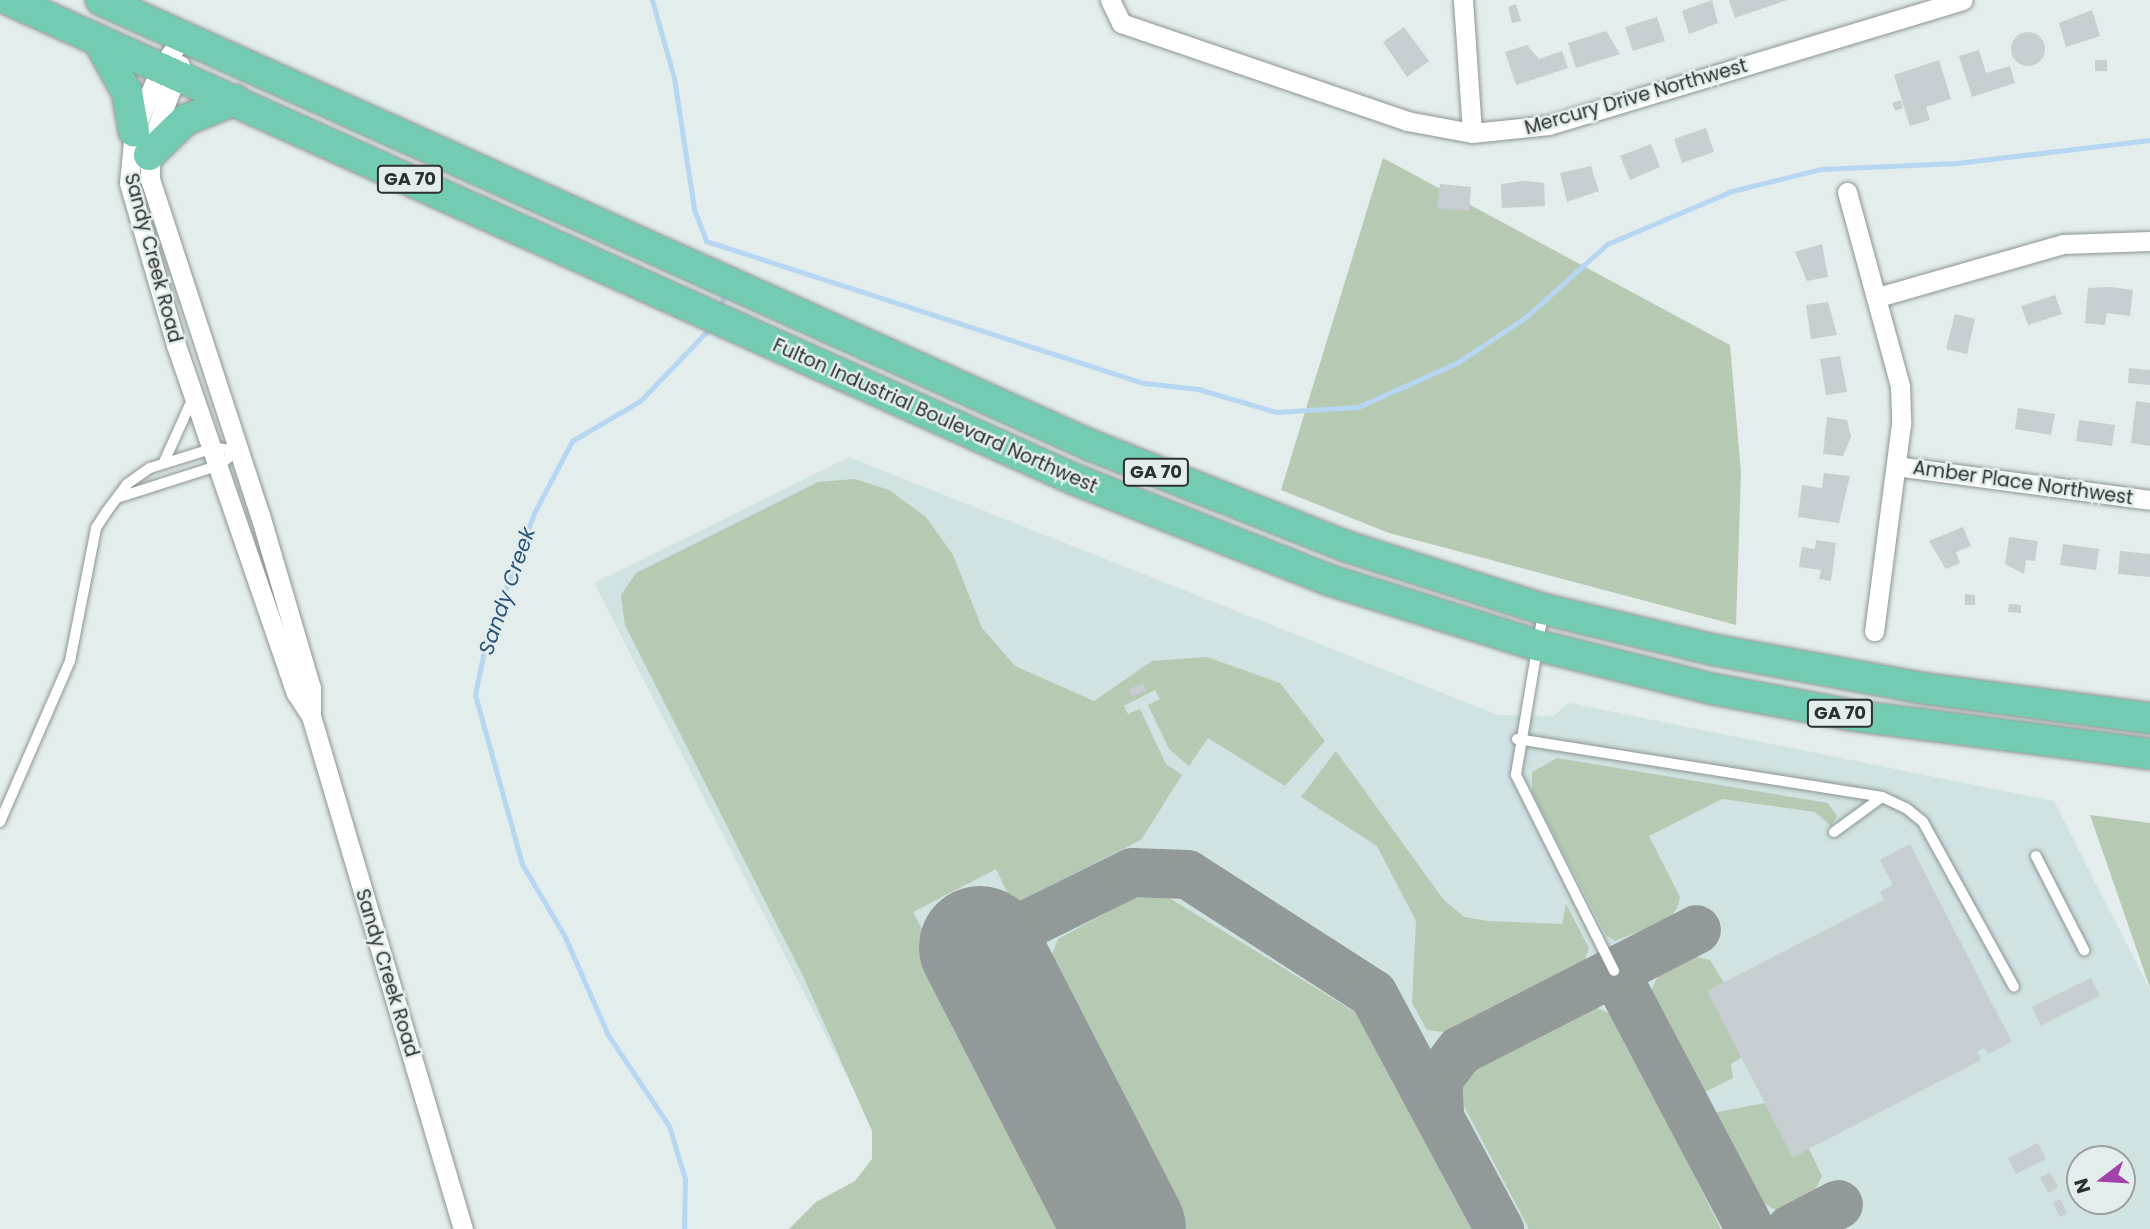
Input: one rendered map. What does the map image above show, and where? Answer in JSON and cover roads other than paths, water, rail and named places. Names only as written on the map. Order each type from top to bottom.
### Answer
[{"type":"main road","name":"Fulton Industrial Boulevard Northwest","points":[[9,0],[764,340],[1202,532],[1536,645],[1850,715],[2150,754]]},
{"type":"main road","name":"Fulton Industrial Boulevard Northwest","points":[[101,0],[780,306],[1218,498],[1544,609],[1868,679],[2150,718]]},
{"type":"main road","points":[[97,40],[127,92],[142,143],[185,120],[235,100]]},
{"type":"street","points":[[1462,0],[1472,133]]},
{"type":"street","name":"Mercury Drive Northwest","points":[[1111,6],[1121,23],[1406,121],[1472,133],[1549,125],[1962,0]]},
{"type":"street","name":"Sandy Creek Road","points":[[183,37],[142,143],[156,200],[311,688],[311,716],[463,1229]]},
{"type":"street","name":"Sandy Creek Road","points":[[170,71],[129,183],[192,389],[296,693],[311,716]]},
{"type":"street","points":[[1847,192],[1900,386],[1896,466],[1874,631]]},
{"type":"street","points":[[1878,298],[2063,244],[2150,241]]},
{"type":"street","name":"Amber Place Northwest","points":[[1896,466],[2150,500]]},
{"type":"lane","points":[[164,463],[187,421],[192,389]]},
{"type":"lane","points":[[120,497],[237,450]]},
{"type":"lane","points":[[0,822],[70,661],[96,528],[136,476],[164,463],[217,456],[237,450]]},
{"type":"lane","points":[[1544,609],[1517,739],[1516,775],[1525,802],[1614,971]]},
{"type":"lane","points":[[1517,739],[1881,797],[1923,822],[2014,987]]},
{"type":"lane","points":[[1834,832],[1881,797]]},
{"type":"lane","points":[[2036,856],[2084,950]]},
{"type":"waterway","points":[[652,0],[674,78],[694,209],[706,241],[1144,383],[1198,389],[1276,412],[1358,407],[1458,362],[1526,317],[1607,244],[1732,191],[1821,169],[1957,163],[2150,140]]},
{"type":"waterway","name":"Sandy Creek","points":[[719,311],[725,291]]},
{"type":"waterway","name":"Sandy Creek","points":[[684,1229],[685,1179],[669,1126],[608,1035],[564,935],[522,864],[475,695],[486,641],[534,513],[572,441],[640,401],[712,326]]}]
